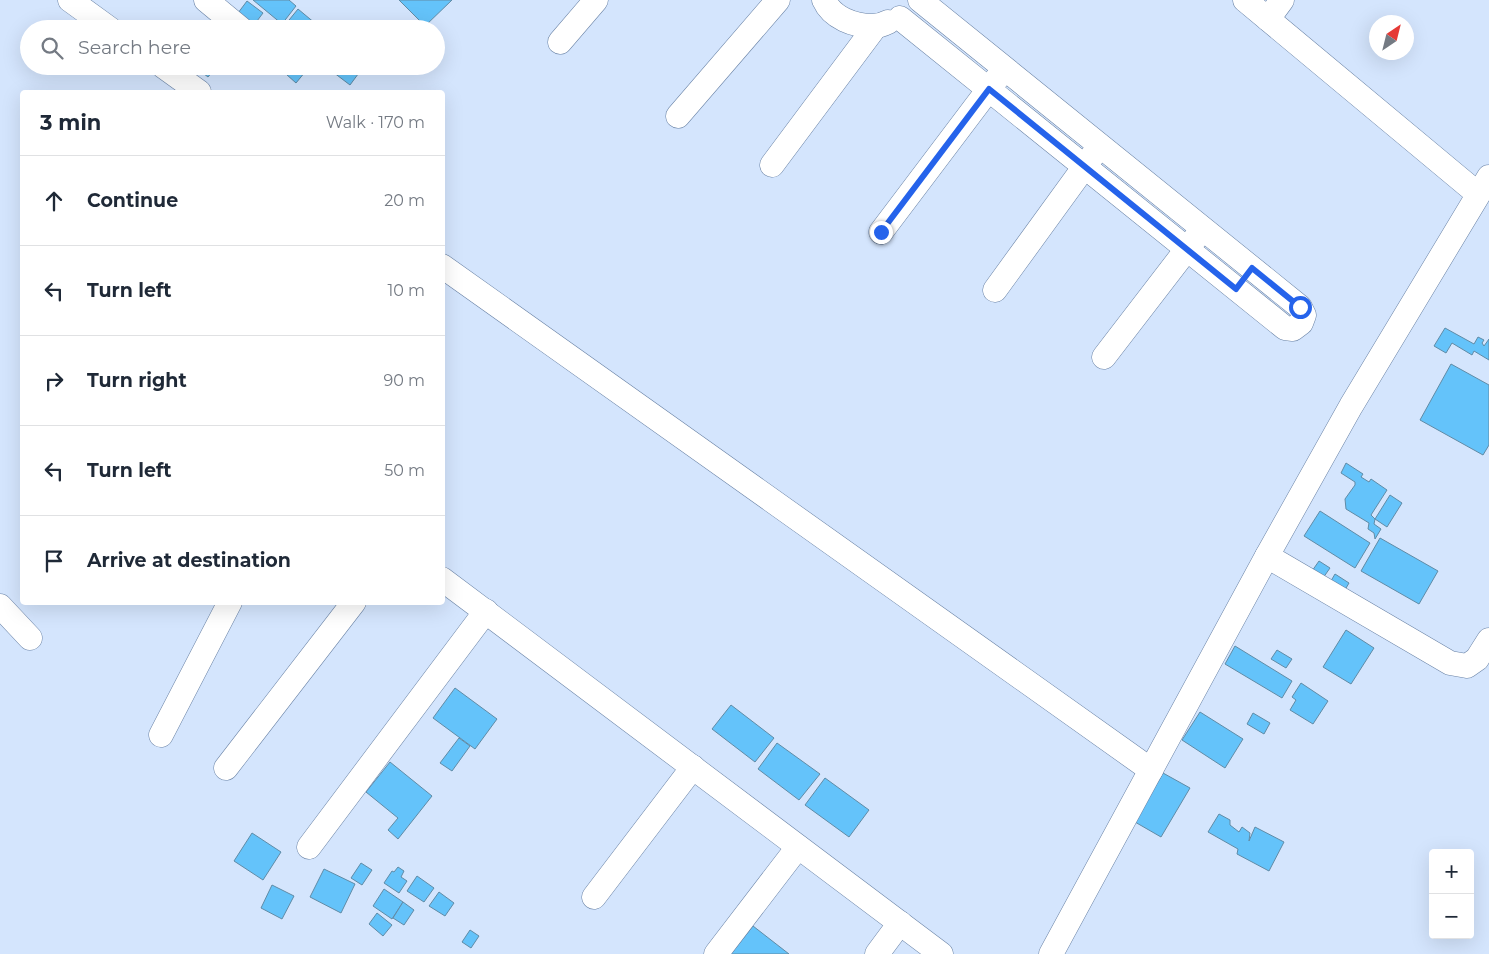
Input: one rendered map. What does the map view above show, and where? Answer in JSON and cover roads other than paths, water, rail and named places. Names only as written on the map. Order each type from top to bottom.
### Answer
[{"type":"street","points":[[70,0],[98,20]]},
{"type":"street","points":[[206,0],[230,20]]},
{"type":"street","points":[[560,42],[596,0]]},
{"type":"street","points":[[678,116],[778,0]]},
{"type":"street","points":[[824,0],[827,7],[848,23],[875,27],[900,18],[916,0]]},
{"type":"street","points":[[900,18],[1285,328],[1293,329],[1301,323],[1304,315],[1300,307],[920,0]]},
{"type":"street","points":[[1052,954],[1267,556],[1351,406],[1484,185],[1245,0]]},
{"type":"street","points":[[1268,19],[1282,0]]},
{"type":"street","points":[[772,165],[875,27]]},
{"type":"street","points":[[881,232],[1005,68]]},
{"type":"street","points":[[176,75],[197,90]]},
{"type":"street","points":[[995,290],[1100,146]]},
{"type":"street","points":[[1104,357],[1203,228]]},
{"type":"street","points":[[445,268],[1151,770]]},
{"type":"street","points":[[1236,289],[1252,268]]},
{"type":"street","points":[[1267,556],[1450,662],[1467,666],[1478,659],[1489,640]]},
{"type":"street","points":[[445,581],[941,954]]},
{"type":"street","points":[[161,735],[228,605]]},
{"type":"street","points":[[226,768],[352,605]]},
{"type":"street","points":[[0,606],[30,638]]},
{"type":"street","points":[[309,847],[486,611]]},
{"type":"street","points":[[594,898],[693,767]]},
{"type":"street","points":[[716,954],[798,847]]},
{"type":"street","points":[[877,954],[900,923]]}]
